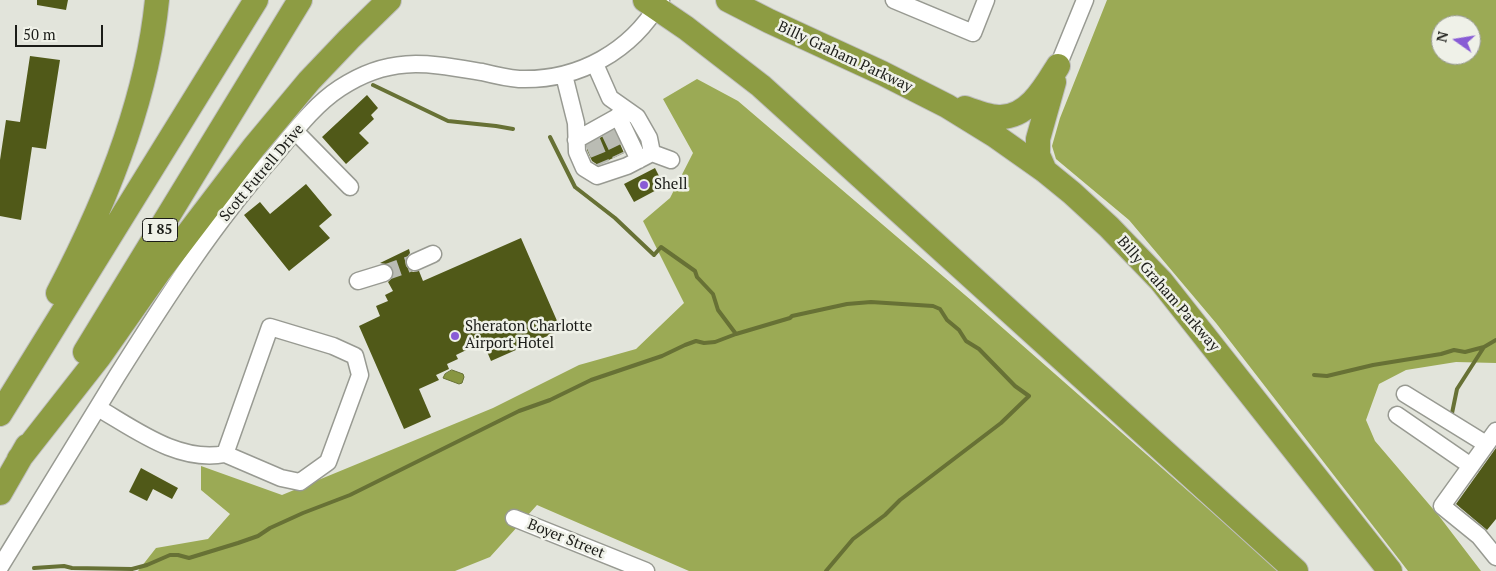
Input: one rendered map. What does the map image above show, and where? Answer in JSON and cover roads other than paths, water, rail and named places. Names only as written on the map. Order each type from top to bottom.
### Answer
[{"type":"highway","points":[[0,403],[79,254],[111,176],[129,128],[144,77],[157,0]]},
{"type":"highway","name":"I 85","points":[[0,414],[256,0]]},
{"type":"highway","name":"I 85","points":[[0,492],[300,0]]},
{"type":"highway","points":[[19,459],[99,357],[158,273],[254,146],[309,81],[349,38],[389,0]]},
{"type":"highway","name":"Billy Graham Parkway","points":[[728,0],[947,106],[994,135],[1045,171],[1109,227],[1161,281],[1390,571]]},
{"type":"highway","points":[[654,3],[761,86],[1296,571]]},
{"type":"highway","points":[[916,90],[970,110],[999,117],[1019,113],[1041,94],[1058,66]]},
{"type":"highway","points":[[1045,171],[1038,155],[1038,139],[1058,66]]},
{"type":"street","points":[[894,0],[973,33],[986,0]]},
{"type":"street","points":[[1058,66],[1085,0]]},
{"type":"street","name":"Scott Futrell Drive","points":[[0,566],[156,315],[207,240],[295,131],[338,89],[377,69],[414,63],[435,64],[518,79],[544,78],[580,70],[608,57],[625,44],[639,30],[654,3]]},
{"type":"street","points":[[595,64],[610,98],[615,121],[634,159]]},
{"type":"street","points":[[564,74],[576,123],[586,138]]},
{"type":"street","points":[[615,121],[586,138],[577,152],[584,168],[597,176],[604,168],[634,159],[671,160]]},
{"type":"street","points":[[295,131],[350,187]]},
{"type":"street","points":[[415,262],[433,254]]},
{"type":"street","points":[[358,281],[384,273]]},
{"type":"street","points":[[98,408],[152,439],[180,452],[212,456],[225,454],[281,478],[300,482],[328,462],[360,375],[355,356],[333,346],[270,327],[225,454]]},
{"type":"street","points":[[1406,394],[1486,444]]},
{"type":"street","points":[[1397,414],[1471,466]]},
{"type":"street","points":[[1496,431],[1442,506],[1479,536],[1496,556]]},
{"type":"street","name":"Boyer Street","points":[[514,518],[646,571]]},
{"type":"waterway","points":[[373,85],[448,121],[513,129]]},
{"type":"waterway","points":[[550,137],[575,187],[615,218],[654,255],[661,247],[695,271],[697,277],[713,294],[718,310],[736,334]]},
{"type":"waterway","points":[[34,568],[64,566],[72,568],[132,569],[170,555],[189,558],[258,536],[270,528],[303,513],[350,495],[519,411],[550,400],[591,380],[662,356],[696,341],[704,343],[715,342],[792,316],[847,304],[871,302],[933,306],[940,309],[947,320],[959,330],[966,341],[979,349],[1015,386],[1029,396],[1001,423],[900,500],[885,515],[853,539],[826,571]]},
{"type":"waterway","points":[[1314,375],[1327,376],[1373,365],[1441,354],[1454,350],[1465,352],[1484,347],[1496,340]]},
{"type":"waterway","points":[[1451,418],[1457,389],[1484,347]]},
{"type":"tunnel","points":[[609,132],[620,155]]},
{"type":"tunnel","points":[[592,140],[602,164]]},
{"type":"tunnel","points":[[384,273],[415,262]]},
{"type":"place","name":"Shell","points":[[644,185]]},
{"type":"place","name":"Sheraton Charlotte Airport Hotel","points":[[455,336]]}]
